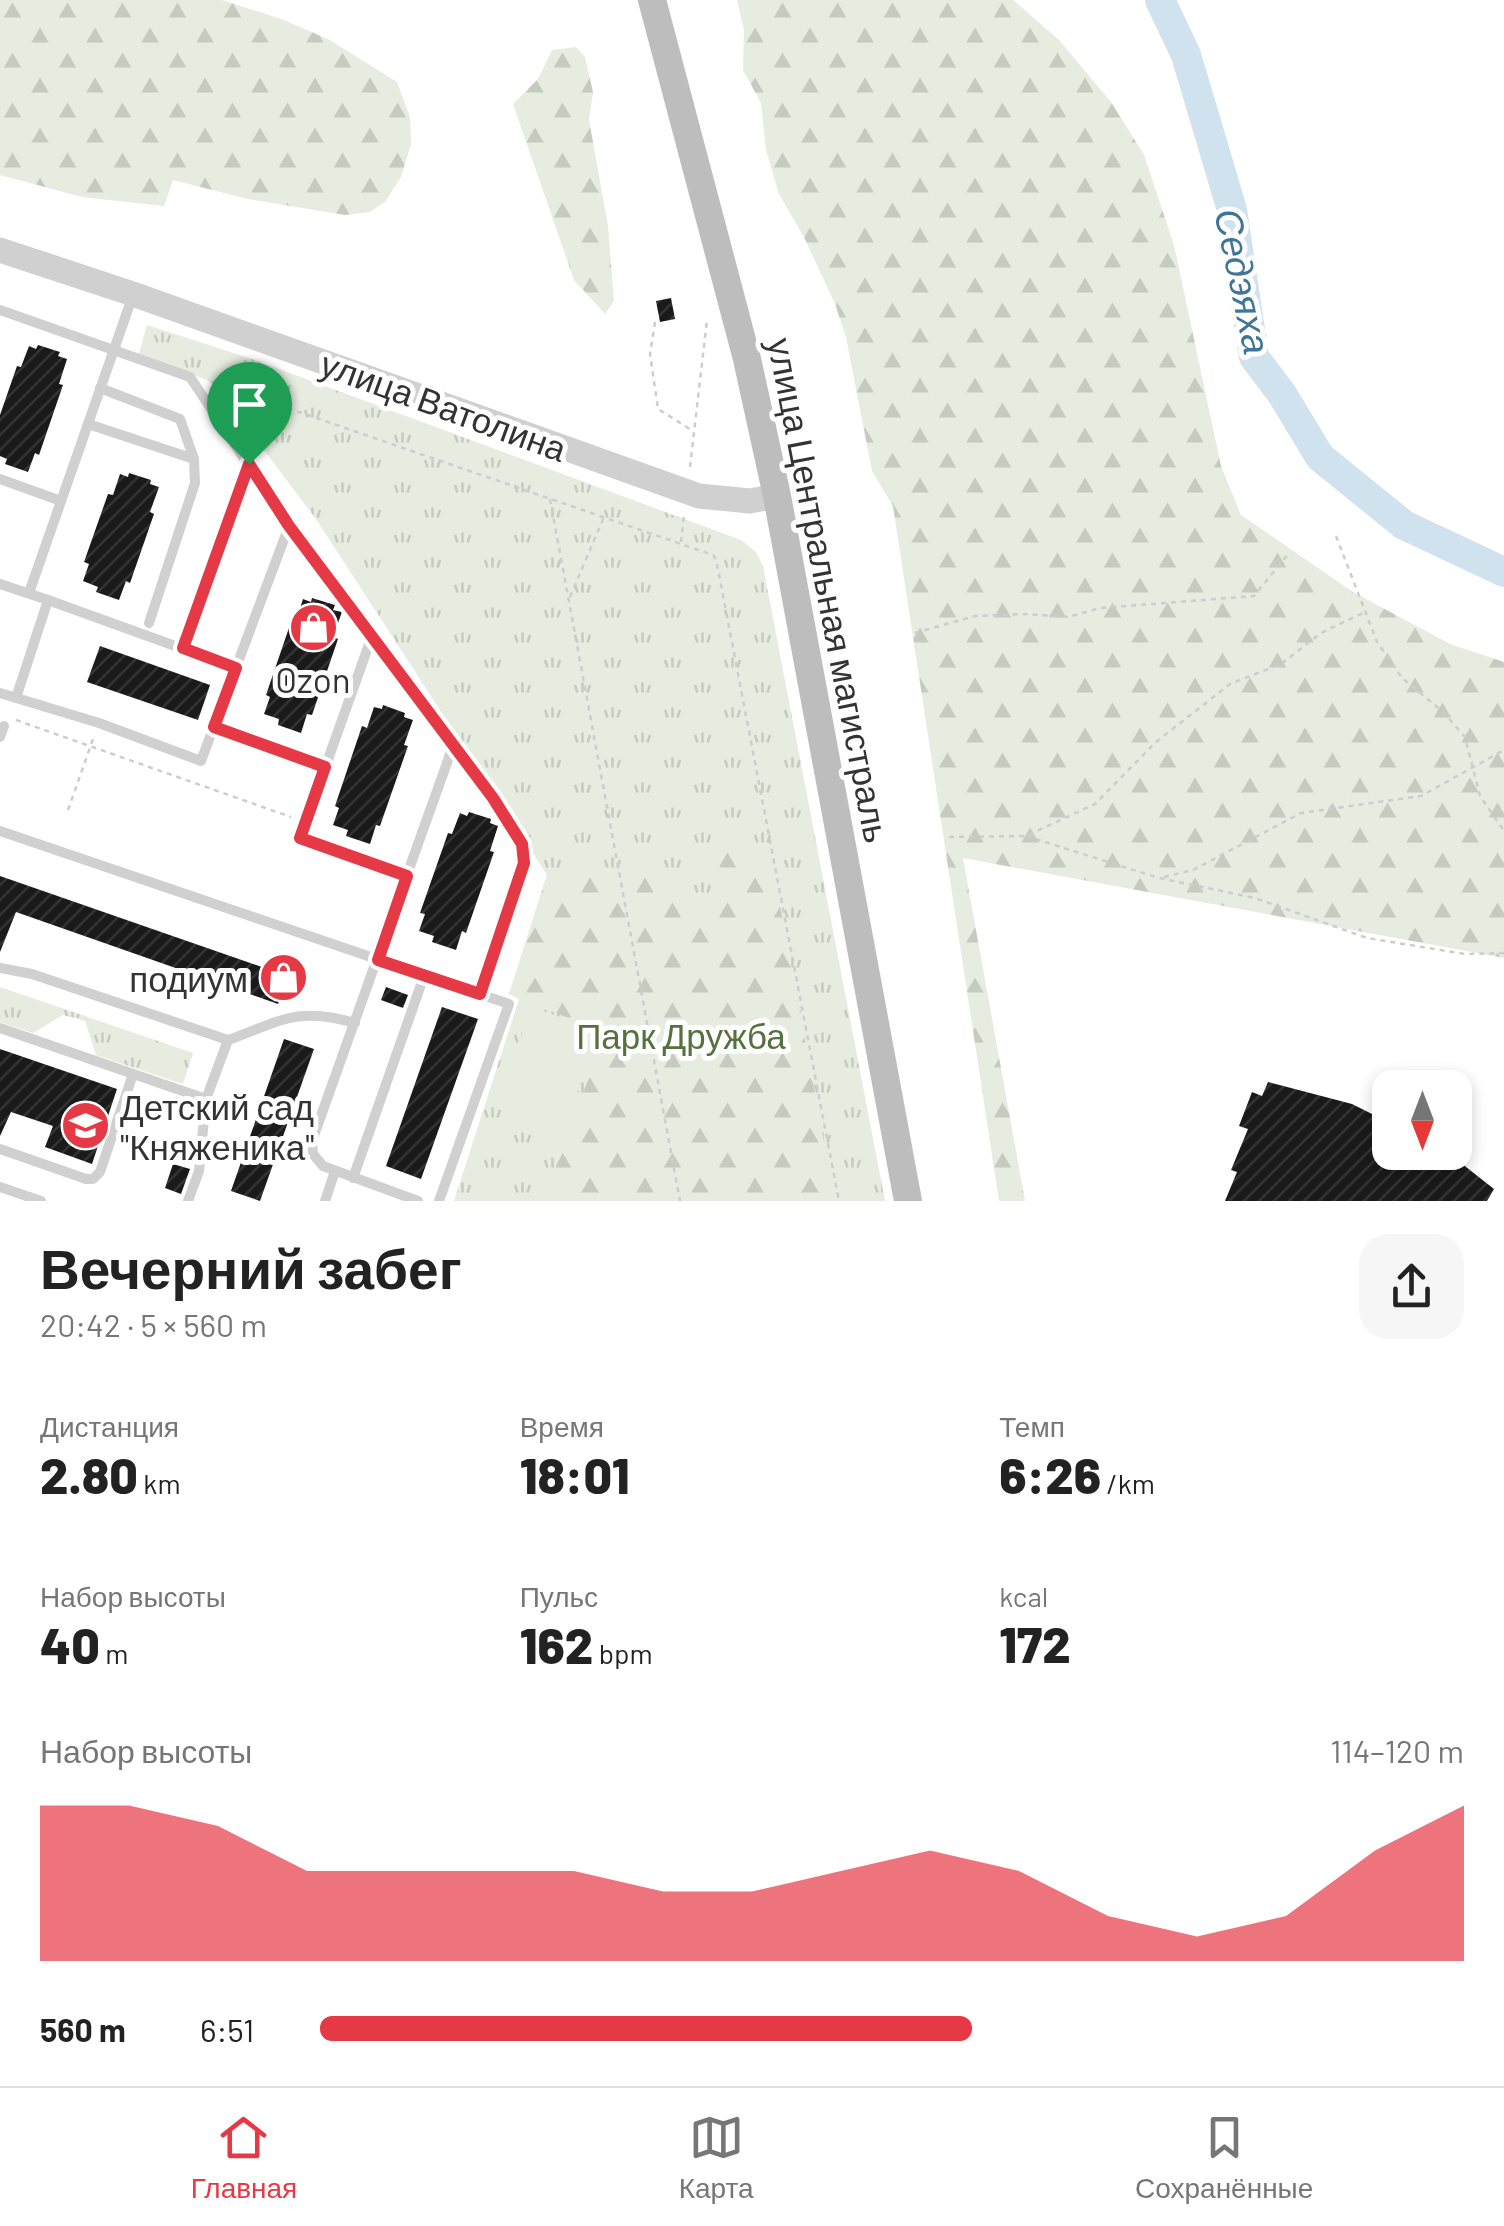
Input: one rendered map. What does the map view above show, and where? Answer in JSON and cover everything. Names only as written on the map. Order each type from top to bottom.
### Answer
[{"type":"main road","name":"улица Центральная магистраль","points":[[652,0],[748,359],[778,496],[908,1201]]},
{"type":"street","name":"улица Ватолина","points":[[0,250],[687,492],[725,501],[778,496]]},
{"type":"lane","points":[[30,593],[133,294]]},
{"type":"lane","points":[[0,310],[190,378],[289,526],[493,798],[525,854],[480,994]]},
{"type":"lane","points":[[100,388],[180,420],[194,460],[195,483],[149,622]]},
{"type":"lane","points":[[88,424],[194,460]]},
{"type":"lane","points":[[183,648],[249,464]]},
{"type":"lane","points":[[0,479],[61,501]]},
{"type":"lane","points":[[0,692],[201,761],[289,526]]},
{"type":"lane","points":[[0,584],[236,668]]},
{"type":"lane","points":[[16,698],[48,600]]},
{"type":"lane","points":[[372,636],[300,838],[407,876]]},
{"type":"lane","points":[[214,727],[325,767]]},
{"type":"lane","points":[[418,1201],[335,1171],[316,1160],[312,1142],[453,746]]},
{"type":"lane","points":[[0,830],[508,1004],[439,1201]]},
{"type":"lane","points":[[0,968],[32,974],[228,1040],[300,1014],[329,1015],[354,1024]]},
{"type":"lane","points":[[353,1178],[424,976]]},
{"type":"lane","points":[[0,1028],[206,1099]]},
{"type":"lane","points":[[188,1201],[199,1171],[206,1099],[228,1040]]},
{"type":"lane","points":[[0,1149],[93,1179],[100,1172],[133,1074]]},
{"type":"lane","points":[[325,1201],[335,1171]]},
{"type":"lane","points":[[0,1187],[41,1201]]},
{"type":"path","points":[[681,543],[707,320]]},
{"type":"path","points":[[654,322],[650,354],[658,409],[694,432]]},
{"type":"path","points":[[209,380],[605,515],[716,559],[839,1201]]},
{"type":"path","points":[[550,498],[680,1201]]},
{"type":"path","points":[[568,601],[605,515]]},
{"type":"path","points":[[1336,536],[1377,642],[1402,678],[1442,710],[1465,736],[1480,796],[1504,831]]},
{"type":"path","points":[[915,633],[976,616],[1068,617],[1100,608],[1254,596],[1290,552]]},
{"type":"path","points":[[1026,836],[1095,804],[1156,742],[1230,684],[1281,664],[1322,633],[1365,612]]},
{"type":"path","points":[[19,721],[306,822]]},
{"type":"path","points":[[68,810],[99,723]]},
{"type":"path","points":[[1160,878],[1192,870],[1301,813],[1421,796],[1504,750]]},
{"type":"path","points":[[948,837],[1026,836],[1160,878],[1255,898],[1367,938],[1466,954],[1504,953]]},
{"type":"green space","points":[[0,0],[222,0],[328,39],[397,82],[410,117],[411,144],[401,177],[385,202],[370,212],[345,215],[248,199],[173,180],[164,206],[82,197],[0,175]]},
{"type":"green space","points":[[737,0],[1013,0],[1059,40],[1111,102],[1144,155],[1174,245],[1221,466],[1241,515],[1353,592],[1450,644],[1504,662],[1504,958],[963,858],[1025,1201],[999,1201],[893,506],[872,471],[846,337],[835,304],[779,194],[766,150],[761,103],[743,70],[744,30]]},
{"type":"green space","points":[[576,47],[585,57],[593,92],[589,120],[608,226],[614,301],[605,314],[574,280],[513,104],[538,79],[552,50]]},
{"type":"green space","name":"Парк Дружба","points":[[147,325],[252,359],[741,540],[756,552],[763,566],[885,1201],[454,1201],[519,999],[509,994],[549,878],[316,519],[235,412],[209,381],[139,354]]},
{"type":"green space","points":[[717,844],[755,846],[774,874],[835,1201],[539,1201],[566,1146],[603,1032],[509,994],[548,871],[674,874],[682,895],[723,896]]},
{"type":"green space","points":[[0,987],[193,1053],[183,1084],[96,1055],[85,1021],[63,1015],[33,1033],[0,1022]]},
{"type":"green space","points":[[531,1007],[599,1030],[564,1130],[497,1107]]},
{"type":"building","points":[[671,298],[675,319],[660,322],[656,301]]},
{"type":"building","points":[[38,345],[60,352],[58,356],[67,359],[59,384],[63,385],[39,455],[35,453],[28,472],[5,464],[7,459],[0,456],[0,415],[17,366],[21,367],[29,346],[36,349]]},
{"type":"building","points":[[129,473],[159,487],[150,512],[154,514],[130,583],[126,581],[119,600],[96,592],[98,587],[83,581],[89,564],[84,562],[108,494],[113,495],[120,474],[128,477]]},
{"type":"building","points":[[312,598],[335,605],[333,610],[342,612],[333,637],[338,639],[312,715],[307,714],[301,733],[278,725],[279,719],[264,714],[270,697],[266,695],[292,619],[296,621],[303,599],[311,602]]},
{"type":"building","points":[[100,646],[210,685],[198,720],[87,682]]},
{"type":"building","points":[[383,705],[413,720],[404,745],[408,746],[370,844],[346,836],[348,830],[333,825],[339,808],[335,806],[362,726],[367,728],[374,707],[382,709]]},
{"type":"building","points":[[469,812],[491,819],[490,823],[498,826],[490,851],[494,852],[466,933],[462,931],[456,950],[432,942],[434,936],[419,931],[425,914],[420,913],[448,833],[452,834],[460,813],[467,816]]},
{"type":"building","points":[[0,876],[288,976],[278,1004],[16,912],[0,952]]},
{"type":"building","points":[[386,987],[408,995],[403,1008],[381,1000]]},
{"type":"building","points":[[442,1007],[478,1019],[421,1179],[386,1166]]},
{"type":"building","points":[[284,1039],[314,1049],[260,1201],[231,1191]]},
{"type":"building","points":[[0,1049],[117,1089],[92,1164],[45,1147],[53,1126],[11,1112],[0,1136]]},
{"type":"building","points":[[1268,1082],[1352,1104],[1372,1114],[1372,1170],[1470,1170],[1494,1189],[1487,1201],[1225,1201],[1237,1172],[1231,1170],[1248,1129],[1239,1126],[1252,1092],[1262,1096]]},
{"type":"building","points":[[173,1164],[190,1169],[181,1194],[165,1188]]},
{"type":"waterway","name":"Седэяха","points":[[1160,0],[1186,55],[1232,210],[1254,357],[1320,457],[1404,525],[1504,572]]},
{"type":"place","name":"Ozon","points":[[313,627]]},
{"type":"place","name":"подиум","points":[[283,978]]},
{"type":"place","name":"Детский сад \"Княженика\"","points":[[85,1126]]},
{"type":"route","points":[[249,464],[289,526],[493,798],[522,844],[524,863],[480,994],[378,960],[407,876],[300,838],[325,767],[214,727],[236,668],[183,648],[249,464]]}]
